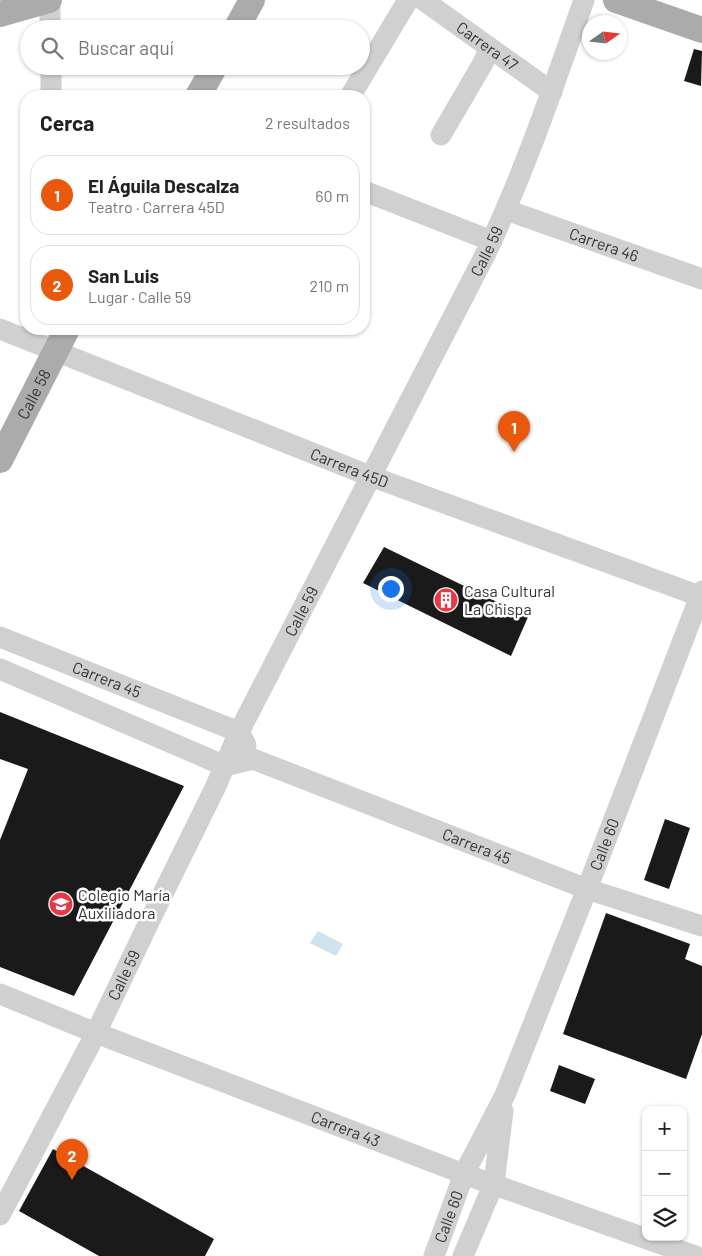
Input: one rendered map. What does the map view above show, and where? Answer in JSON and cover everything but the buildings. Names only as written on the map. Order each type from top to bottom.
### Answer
[{"type":"main road","points":[[0,14],[49,0]]},
{"type":"main road","points":[[241,20],[252,0]]},
{"type":"main road","points":[[616,0],[702,30]]},
{"type":"main road","points":[[201,90],[210,75]]},
{"type":"main road","name":"Calle 58","points":[[0,460],[59,336]]},
{"type":"street","points":[[49,0],[50,20]]},
{"type":"street","points":[[370,62],[408,0]]},
{"type":"street","name":"Carrera 47","points":[[423,0],[552,92]]},
{"type":"street","name":"Calle 59","points":[[0,1215],[96,1034],[240,732],[492,241],[552,92],[584,0]]},
{"type":"street","points":[[441,135],[484,63],[490,48]]},
{"type":"street","points":[[50,75],[51,90]]},
{"type":"street","points":[[353,90],[362,75]]},
{"type":"street","points":[[370,192],[492,241]]},
{"type":"street","name":"Carrera 46","points":[[506,210],[702,279]]},
{"type":"street","name":"Carrera 45D","points":[[0,329],[20,331]]},
{"type":"street","name":"Carrera 45D","points":[[59,336],[370,476],[701,595]]},
{"type":"street","name":"Calle 60","points":[[434,1256],[464,1174],[505,1095],[701,595]]},
{"type":"street","name":"Carrera 45","points":[[0,637],[240,732]]},
{"type":"street","points":[[58,694],[70,665]]},
{"type":"street","name":"Carrera 45","points":[[0,669],[225,766]]},
{"type":"street","points":[[88,707],[100,677]]},
{"type":"street","points":[[225,766],[254,760],[240,732]]},
{"type":"street","name":"Carrera 45","points":[[254,760],[587,889],[702,926]]},
{"type":"street","name":"Carrera 43","points":[[0,994],[96,1034],[464,1174],[494,1183],[695,1256]]},
{"type":"street","name":"Calle 60","points":[[463,1256],[494,1183],[505,1095]]},
{"type":"water","points":[[318,931],[343,944],[336,956],[310,943]]},
{"type":"place","name":"El Águila Descalza","points":[[514,452]]},
{"type":"place","name":"Casa Cultural La Chispa","points":[[446,600]]},
{"type":"place","name":"Colegio María Auxiliadora","points":[[61,904]]},
{"type":"place","name":"San Luis","points":[[72,1180]]}]
